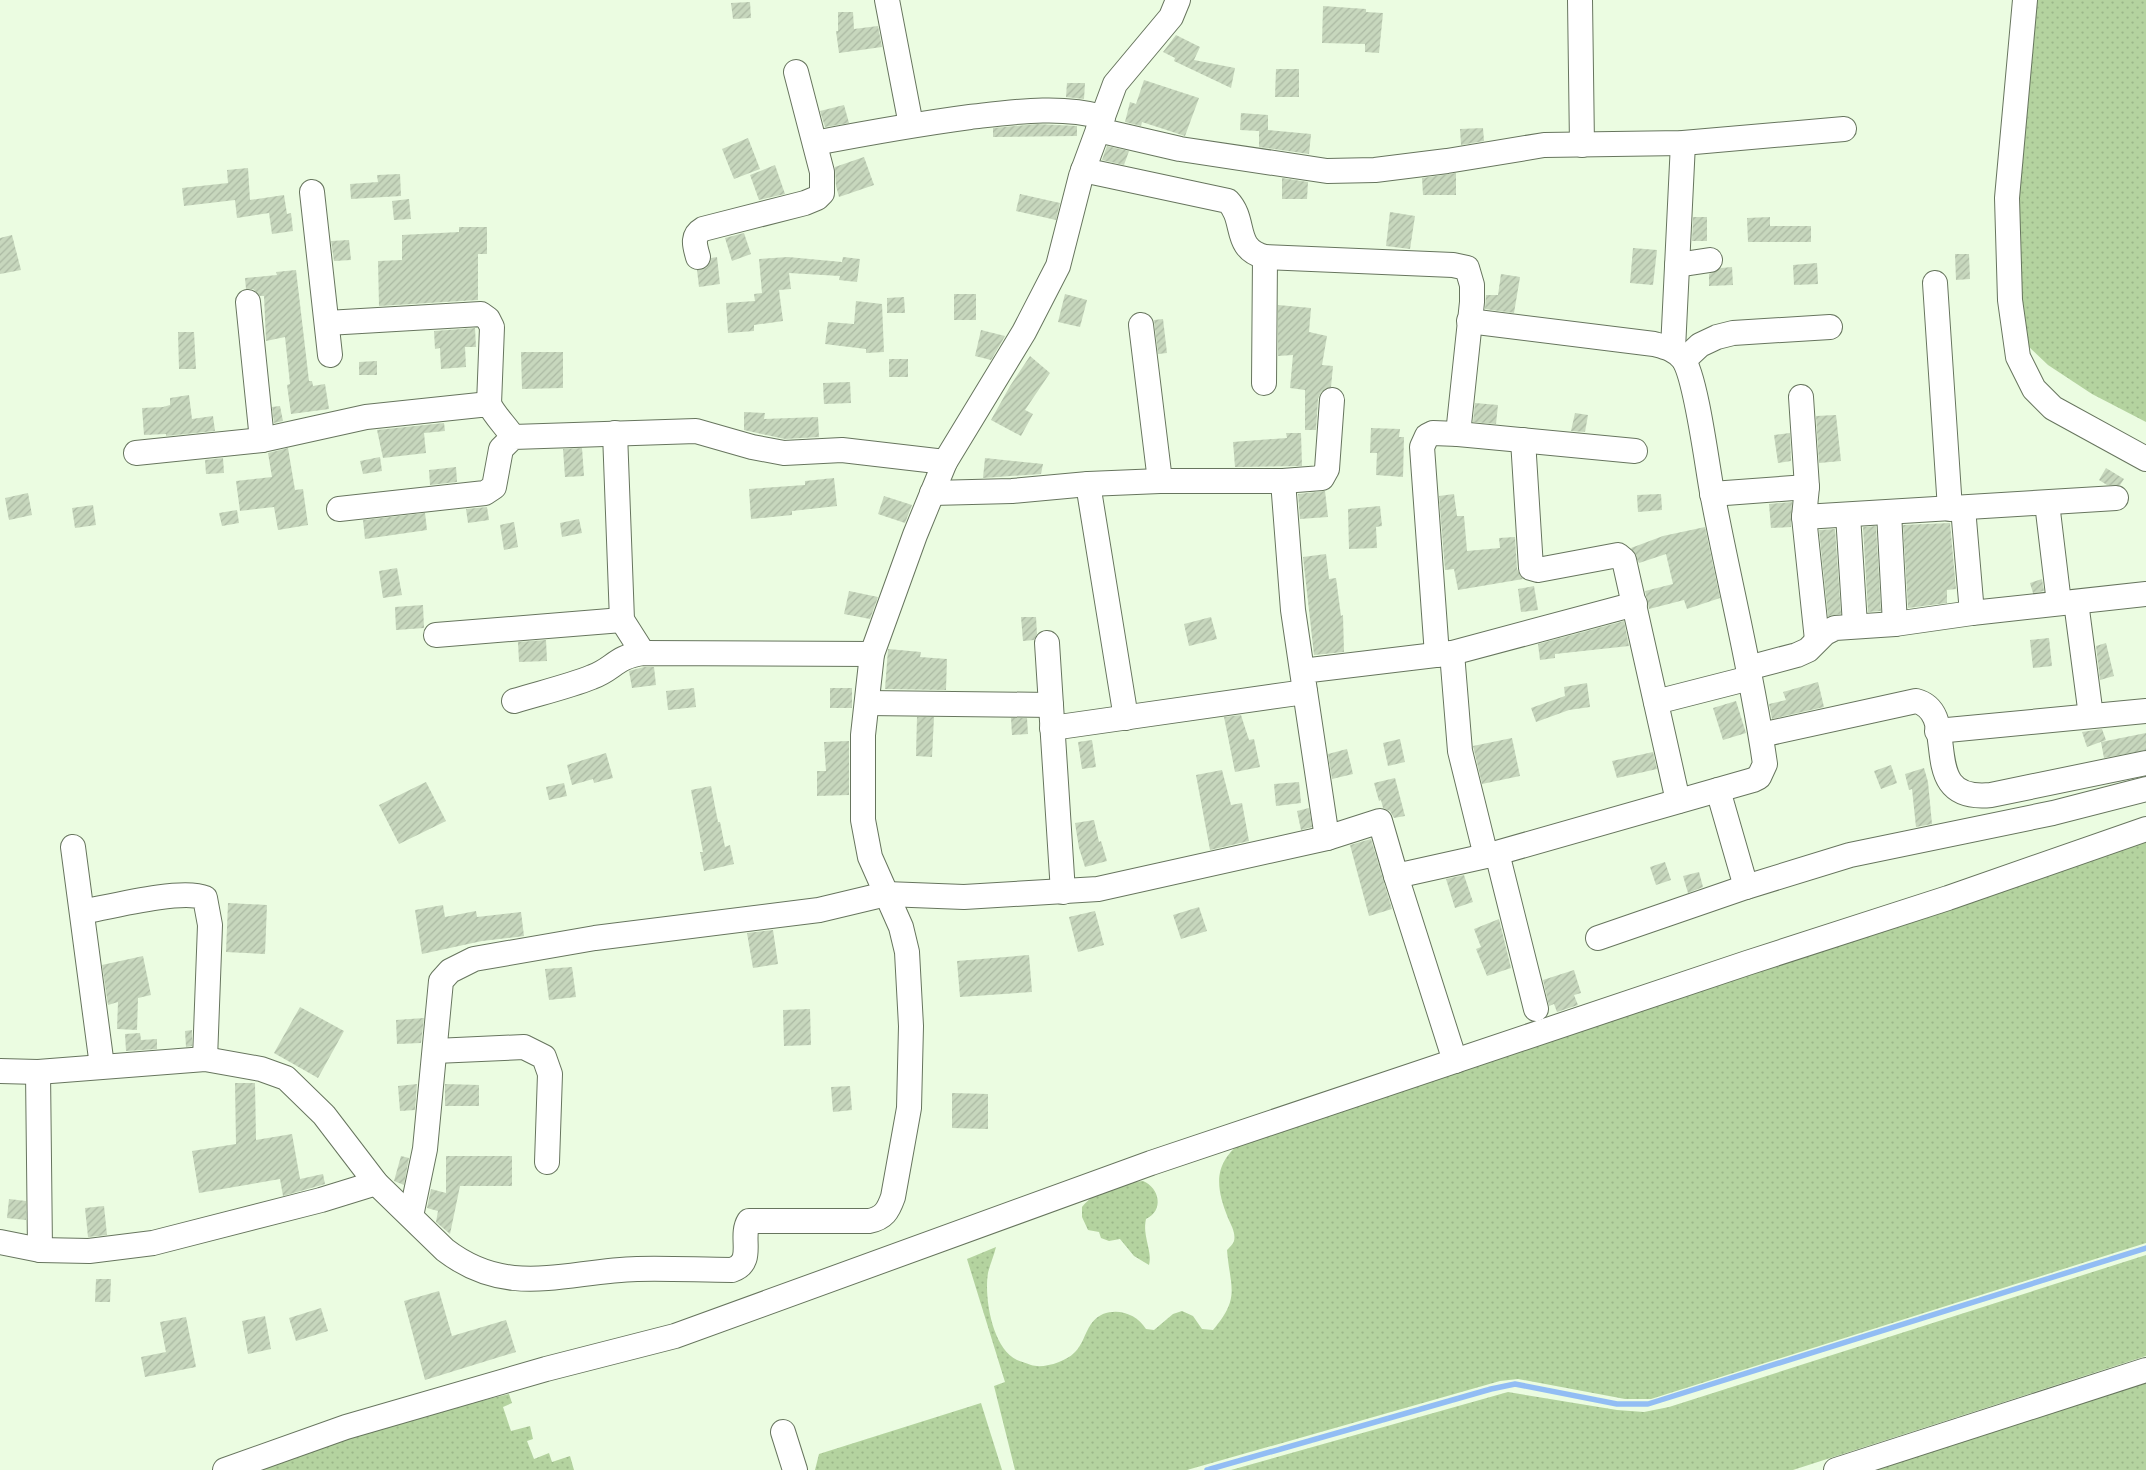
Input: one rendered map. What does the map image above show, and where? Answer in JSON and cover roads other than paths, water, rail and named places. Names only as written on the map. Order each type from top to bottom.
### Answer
[{"type":"street","points":[[887,0],[911,125]]},
{"type":"street","points":[[0,1071],[38,1072],[205,1059],[244,1065],[286,1078],[324,1115],[376,1183],[457,1259],[484,1272],[512,1279],[551,1279],[635,1269],[732,1270],[742,1264],[747,1250],[745,1226],[748,1221],[869,1221],[879,1219],[888,1211],[893,1197],[908,1108],[911,1026],[907,952],[901,927],[893,906],[870,857],[863,820],[864,735],[872,654],[945,462],[1024,332],[1058,266],[1083,170],[1115,84],[1172,17],[1178,0]]},
{"type":"street","points":[[1580,0],[1582,145]]},
{"type":"street","points":[[2025,0],[2007,198],[2010,300],[2018,357],[2034,389],[2053,408],[2146,459]]},
{"type":"street","points":[[698,257],[696,236],[703,229],[817,198],[823,186],[822,172],[796,72]]},
{"type":"street","points":[[815,143],[911,125],[1016,111],[1084,112],[1101,124],[1180,149],[1327,170],[1375,170],[1447,162],[1544,145],[1684,143],[1844,129]]},
{"type":"street","points":[[1396,876],[1492,854],[1718,790],[1759,777],[1765,764],[1761,735],[1712,494],[1692,382],[1678,354],[1677,265],[1684,143]]},
{"type":"street","points":[[1083,170],[1228,202],[1234,208],[1246,247],[1254,254],[1265,257],[1463,266],[1470,273],[1472,302],[1458,434]]},
{"type":"street","points":[[312,192],[330,355]]},
{"type":"street","points":[[1264,382],[1265,257]]},
{"type":"street","points":[[1677,265],[1710,260]]},
{"type":"street","points":[[1935,283],[1957,508],[1972,613]]},
{"type":"street","points":[[248,302],[262,440]]},
{"type":"street","points":[[327,323],[481,314],[488,319],[492,327],[489,404],[494,414],[502,421],[513,437]]},
{"type":"street","points":[[1469,321],[1654,344],[1678,354],[1716,337],[1733,333],[1830,327]]},
{"type":"street","points":[[1141,325],[1160,481]]},
{"type":"street","points":[[1800,397],[1807,487],[1804,517],[1817,640]]},
{"type":"street","points":[[932,493],[1012,491],[1088,484],[1160,481],[1283,482],[1322,478],[1327,470],[1332,400]]},
{"type":"street","points":[[136,453],[262,440],[366,418],[489,404]]},
{"type":"street","points":[[339,509],[485,493],[494,487],[501,449],[513,437],[696,431],[752,447],[784,453],[842,450],[945,462]]},
{"type":"street","points":[[615,433],[622,620],[643,653]]},
{"type":"street","points":[[1536,1009],[1492,854],[1460,751],[1444,654],[1422,447],[1427,436],[1432,433],[1635,451]]},
{"type":"street","points":[[1522,440],[1530,568],[1538,570],[1620,555],[1624,560],[1678,801]]},
{"type":"street","points":[[1283,482],[1291,592],[1327,838]]},
{"type":"street","points":[[1088,484],[1126,718]]},
{"type":"street","points":[[1712,494],[1807,487]]},
{"type":"street","points":[[1804,517],[2116,498]]},
{"type":"street","points":[[2047,503],[2091,716]]},
{"type":"street","points":[[1889,513],[1896,624]]},
{"type":"street","points":[[1848,515],[1854,626]]},
{"type":"street","points":[[1656,702],[1749,673],[1797,655],[1808,650],[1817,640],[1835,628],[1896,624],[1972,613],[2146,594]]},
{"type":"street","points":[[867,702],[1051,717],[1126,718],[1444,654],[1635,604]]},
{"type":"street","points":[[436,635],[622,620]]},
{"type":"street","points":[[1047,644],[1063,892]]},
{"type":"street","points":[[514,700],[595,676],[617,660],[628,655],[643,653],[872,654]]},
{"type":"street","points":[[1761,735],[1916,701],[1924,703],[1930,709],[1937,731],[1949,783],[1957,791],[1967,796],[1991,795],[2146,763]]},
{"type":"street","points":[[1937,731],[2146,711]]},
{"type":"street","points":[[1718,790],[1746,887]]},
{"type":"street","points":[[1598,938],[1746,887],[1850,855],[2053,813],[2146,790]]},
{"type":"street","points":[[411,1216],[426,1149],[435,1052],[436,1016],[441,981],[450,971],[474,959],[595,938],[819,910],[886,894],[964,897],[1063,892],[1098,888],[1327,838],[1380,821],[1455,1061]]},
{"type":"street","points":[[225,1470],[346,1428],[546,1370],[675,1336],[1151,1163],[1747,963],[1948,898],[2146,829]]},
{"type":"street","points":[[73,847],[102,1066]]},
{"type":"street","points":[[82,912],[180,895],[198,895],[205,898],[209,907],[210,925],[205,1059]]},
{"type":"street","points":[[435,1052],[524,1047],[544,1057],[550,1074],[547,1162]]},
{"type":"street","points":[[38,1072],[40,1250]]},
{"type":"street","points":[[0,1242],[40,1250],[89,1251],[153,1243],[321,1200],[376,1183]]},
{"type":"street","points":[[1836,1470],[2146,1370]]},
{"type":"street","points":[[783,1432],[794,1470]]},
{"type":"waterway","points":[[1207,1470],[1491,1389],[1515,1384],[1617,1404],[1648,1404],[2146,1248]]}]
